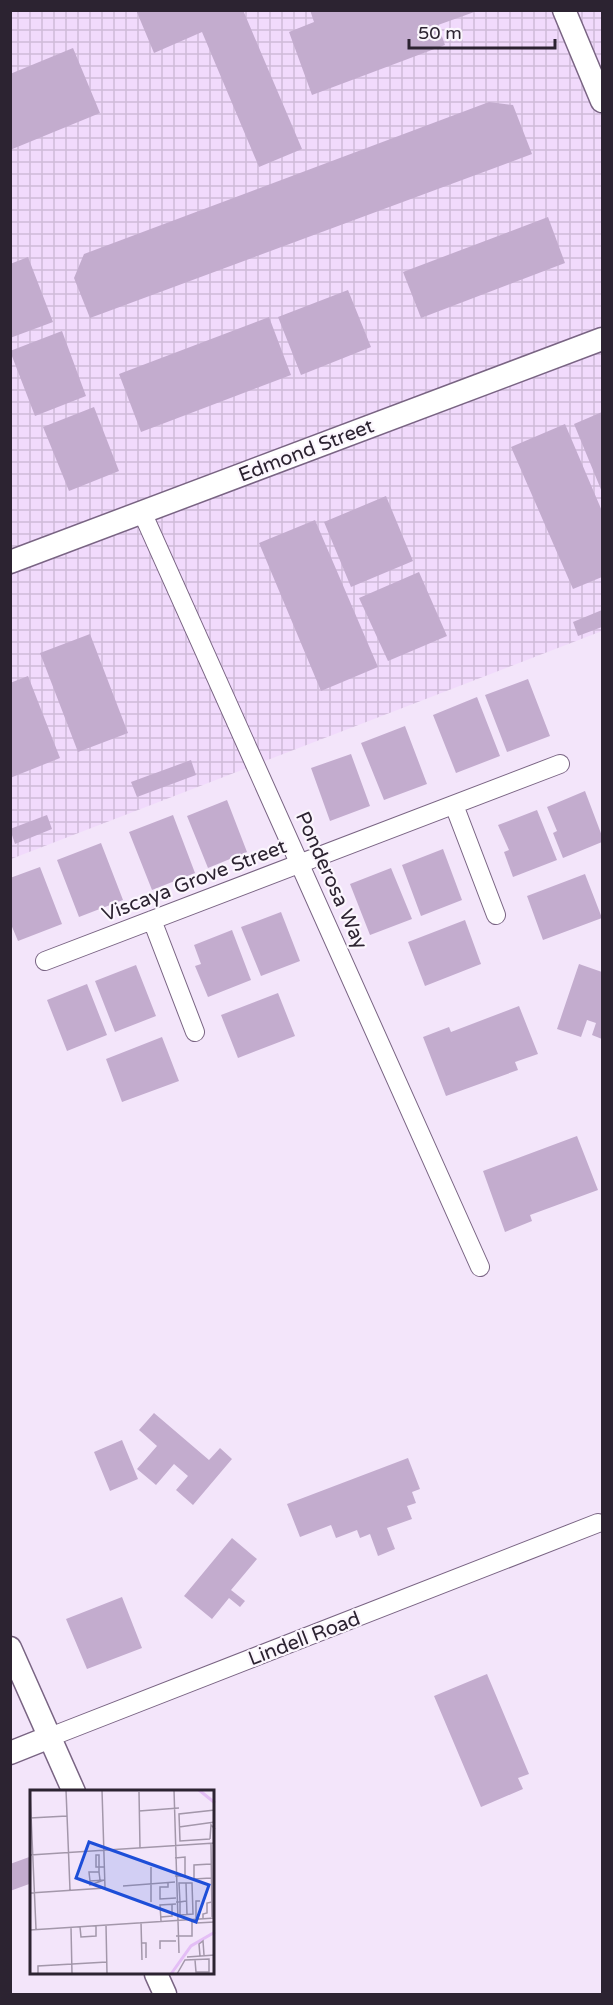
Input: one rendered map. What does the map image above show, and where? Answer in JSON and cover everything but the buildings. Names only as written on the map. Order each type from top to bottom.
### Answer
[{"type":"street","points":[[564,10],[603,101]]},
{"type":"street","name":"Edmond Street","points":[[10,562],[603,339]]},
{"type":"street","name":"Ponderosa Way","points":[[142,512],[480,1267]]},
{"type":"street","name":"Viscaya Grove Street","points":[[45,961],[560,764]]},
{"type":"street","points":[[453,805],[496,915]]},
{"type":"street","points":[[152,920],[195,1032]]},
{"type":"street","name":"Lindell Road","points":[[10,1753],[598,1523]]},
{"type":"street","points":[[10,1648],[74,1790]]},
{"type":"street","points":[[156,1975],[165,1995]]},
{"type":"shaded area","points":[[11,11],[602,11],[602,631],[11,859]]}]
